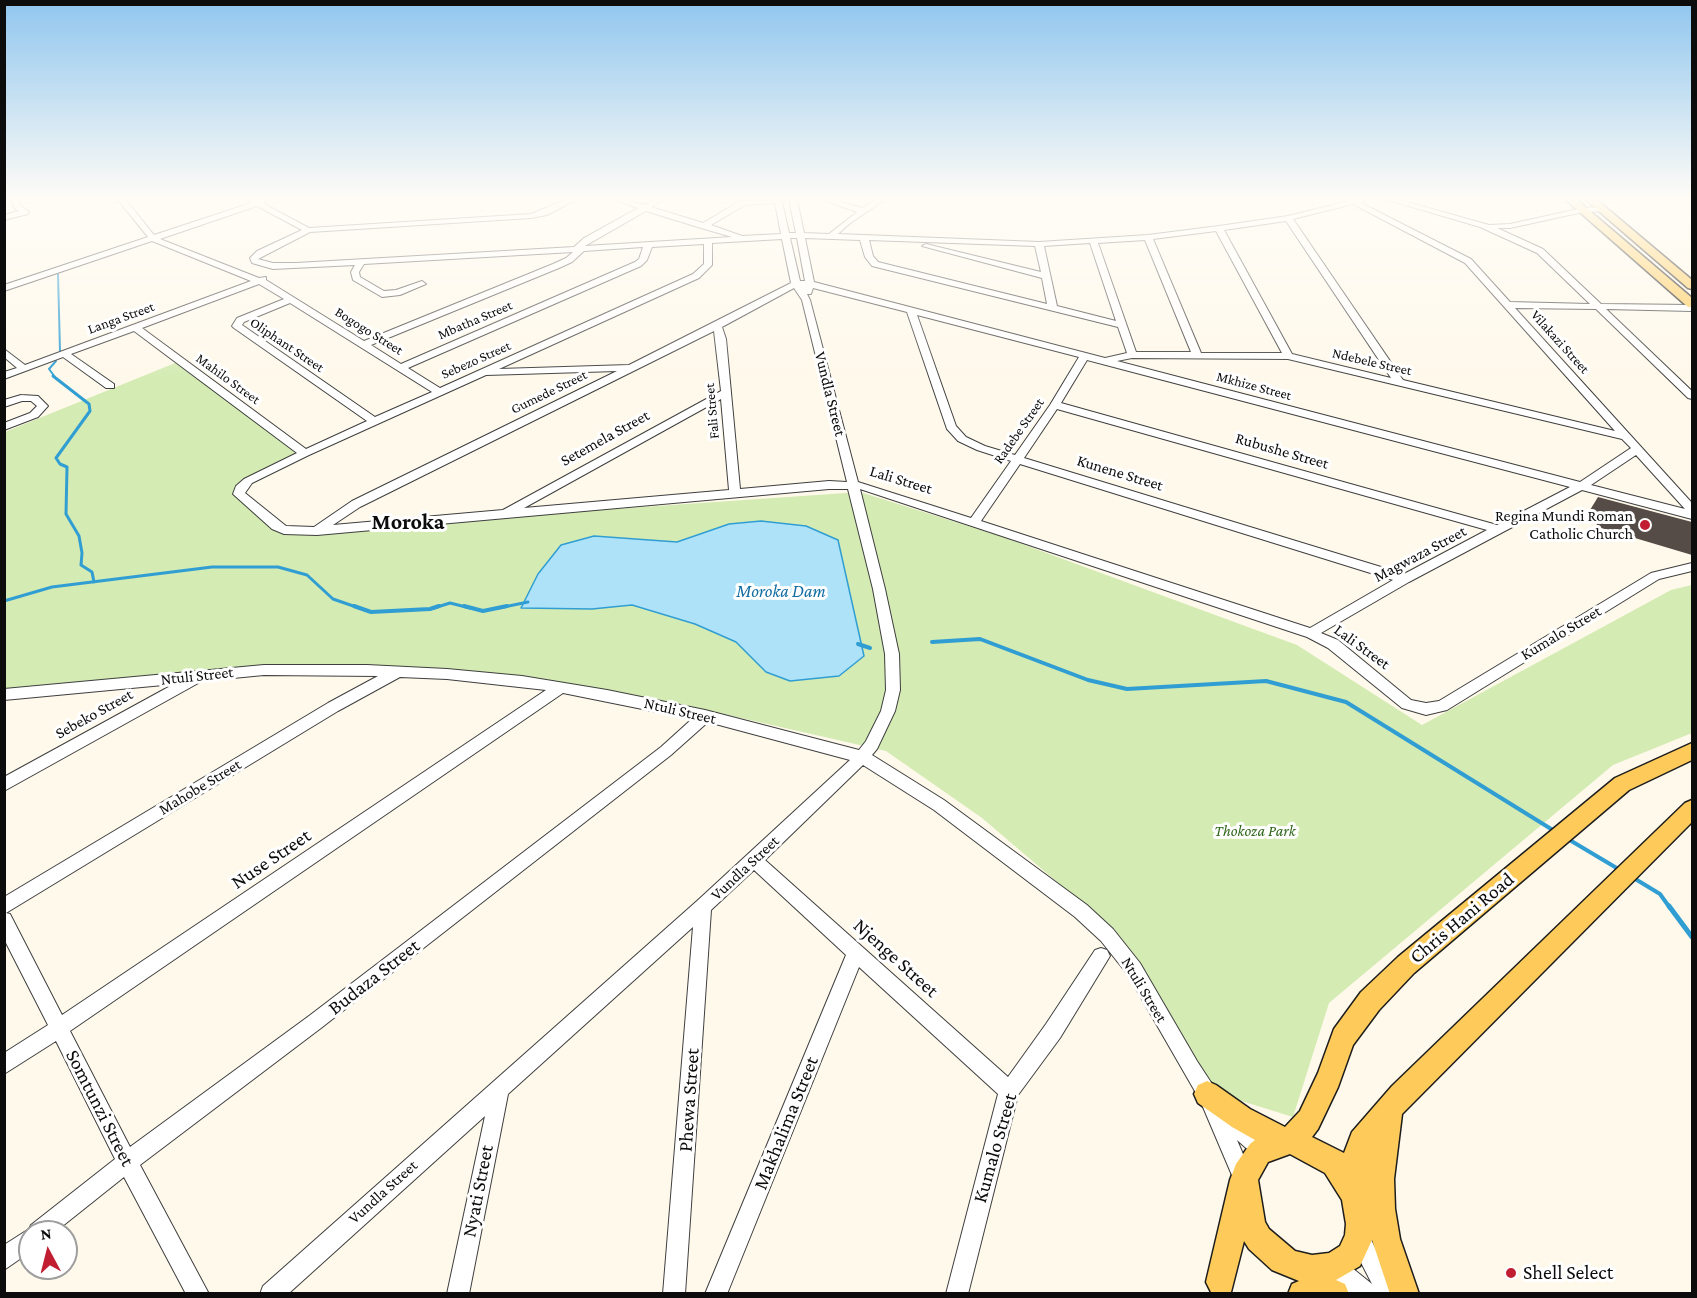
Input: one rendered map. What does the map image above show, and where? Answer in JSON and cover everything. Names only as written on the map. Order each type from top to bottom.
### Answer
[{"type":"main road","points":[[1640,261],[1692,306]]},
{"type":"main road","points":[[1663,261],[1692,286]]},
{"type":"main road","name":"Chris Hani Road","points":[[1280,1144],[1310,1120],[1329,1078],[1342,1038],[1370,1001],[1436,938],[1622,784],[1643,772],[1692,751]]},
{"type":"main road","points":[[1348,1183],[1362,1141],[1383,1116],[1692,809]]},
{"type":"main road","points":[[1207,1094],[1280,1144],[1326,1157],[1335,1164],[1348,1183],[1359,1223]]},
{"type":"main road","points":[[1292,1293],[1320,1281],[1350,1256],[1383,1116]]},
{"type":"main road","points":[[1383,1116],[1381,1209],[1386,1239],[1405,1293]]},
{"type":"main road","points":[[1220,1288],[1243,1182],[1253,1159],[1280,1144]]},
{"type":"main road","points":[[1243,1182],[1252,1227],[1259,1239],[1282,1260],[1320,1281]]},
{"type":"main road","points":[[1220,1288],[1252,1227]]},
{"type":"street","points":[[4,288],[87,261]]},
{"type":"street","name":"Bogogo Street","points":[[209,261],[260,280],[438,391]]},
{"type":"street","points":[[258,261],[263,264],[296,266],[385,261]]},
{"type":"street","points":[[364,344],[568,261]]},
{"type":"street","name":"Mbatha Street","points":[[400,367],[638,264],[641,261]]},
{"type":"street","name":"Sebezo Street","points":[[240,495],[240,489],[248,481],[438,391],[702,272],[708,265],[708,261]]},
{"type":"street","name":"Vundla Street","points":[[270,1293],[703,907],[863,757],[872,745],[888,711],[894,675],[881,600],[853,485],[806,300],[796,284],[792,261]]},
{"type":"street","name":"Vundla Street","points":[[806,261],[810,284],[806,300]]},
{"type":"street","points":[[872,261],[875,264],[1121,325]]},
{"type":"street","points":[[981,261],[1046,276]]},
{"type":"street","points":[[1043,261],[1053,309]]},
{"type":"street","points":[[1100,261],[1132,355]]},
{"type":"street","points":[[1158,261],[1197,355]]},
{"type":"street","points":[[1237,261],[1288,356]]},
{"type":"street","points":[[1317,261],[1399,382]]},
{"type":"street","name":"Vilakazi Street","points":[[1467,261],[1692,510]]},
{"type":"street","points":[[1550,261],[1692,396]]},
{"type":"street","points":[[361,262],[355,272],[356,278],[381,294],[397,293],[422,284]]},
{"type":"street","name":"Langa Street","points":[[4,375],[296,266]]},
{"type":"street","name":"Mkhize Street","points":[[796,284],[810,284],[910,309],[1692,515]]},
{"type":"street","name":"Gumede Street","points":[[317,531],[356,504],[717,326],[796,284]]},
{"type":"street","name":"Oliphant Street","points":[[291,299],[240,320],[237,326],[374,421]]},
{"type":"street","points":[[1509,306],[1692,306]]},
{"type":"street","name":"Kunene Street","points":[[910,309],[955,434],[970,444],[1405,579]]},
{"type":"street","name":"Fali Street","points":[[717,326],[721,339],[735,493]]},
{"type":"street","name":"Mahilo Street","points":[[135,327],[306,453]]},
{"type":"street","points":[[4,352],[23,368]]},
{"type":"street","points":[[64,354],[110,386]]},
{"type":"street","name":"Radebe Street","points":[[974,523],[1055,405],[1085,355]]},
{"type":"street","name":"Ndebele Street","points":[[1106,361],[1132,355],[1288,356],[1627,437]]},
{"type":"street","points":[[482,372],[633,368]]},
{"type":"street","name":"Setemela Street","points":[[502,515],[726,392]]},
{"type":"street","points":[[4,404],[21,398],[34,398],[43,405],[34,415],[4,427]]},
{"type":"street","name":"Rubushe Street","points":[[1055,405],[1500,530]]},
{"type":"street","name":"Magwaza Street","points":[[1312,634],[1405,579],[1581,485],[1637,448]]},
{"type":"street","name":"Lali Street","points":[[240,495],[276,526],[292,532],[735,493],[853,485],[885,492],[1312,634],[1333,644],[1407,704],[1421,709],[1432,709]]},
{"type":"street","name":"Kumalo Street","points":[[1432,709],[1442,706],[1655,576],[1692,567]]},
{"type":"street","name":"Ntuli Street","points":[[4,695],[264,670],[398,672],[489,678],[562,687],[705,716],[863,757],[939,805],[1081,911],[1107,935],[1134,969],[1207,1094],[1243,1182]]},
{"type":"street","name":"Mahobe Street","points":[[4,906],[323,713],[398,672]]},
{"type":"street","name":"Sebeko Street","points":[[4,785],[202,675]]},
{"type":"street","name":"Nuse Street","points":[[4,1065],[562,687]]},
{"type":"street","name":"Budaza Street","points":[[53,1220],[404,954],[666,751],[705,716]]},
{"type":"street","name":"Njenge Street","points":[[753,859],[1009,1090]]},
{"type":"street","name":"Phewa Street","points":[[674,1293],[703,907]]},
{"type":"street","name":"Somtunzi Street","points":[[4,920],[127,1162],[198,1293]]},
{"type":"street","name":"Makhalima Street","points":[[716,1293],[856,953]]},
{"type":"street","name":"Kumalo Street","points":[[957,1293],[1009,1090],[1064,1015],[1101,956]]},
{"type":"street","name":"Nyati Street","points":[[458,1293],[500,1088]]},
{"type":"street","points":[[1359,1223],[1388,1293]]},
{"type":"street","points":[[4,1258],[18,1248]]},
{"type":"street","points":[[1320,1281],[1366,1293]]},
{"type":"green space","name":"Thokoza Park","points":[[180,361],[301,453],[239,490],[281,532],[860,492],[1003,537],[1297,645],[1422,725],[1671,590],[1692,585],[1692,733],[1613,765],[1329,1003],[1293,1117],[1203,1089],[1085,906],[982,818],[886,751],[719,713],[619,699],[549,686],[438,677],[267,673],[5,697],[5,432]]},
{"type":"water","name":"Moroka Dam","points":[[761,521],[806,526],[838,540],[864,656],[839,676],[790,681],[766,672],[736,642],[695,624],[632,605],[592,609],[521,608],[538,574],[561,545],[594,536],[677,542],[729,524]]},
{"type":"building","name":"Regina Mundi Roman Catholic Church","points":[[1598,497],[1692,522],[1692,555],[1598,527],[1590,510]]},
{"type":"waterway","points":[[58,274],[60,351]]},
{"type":"waterway","points":[[55,377],[49,369],[56,361]]},
{"type":"waterway","points":[[53,376],[89,404],[90,411],[56,458],[60,464],[67,467],[66,514],[79,536],[82,553],[81,565],[92,572],[94,582]]},
{"type":"waterway","points":[[94,582],[212,567],[278,567],[307,575],[333,599],[359,608]]},
{"type":"waterway","points":[[4,601],[52,587],[94,582]]},
{"type":"waterway","points":[[499,608],[528,602]]},
{"type":"waterway","points":[[434,608],[450,603],[470,608]]},
{"type":"waterway","points":[[354,606],[371,612],[430,609],[439,606]]},
{"type":"waterway","points":[[464,606],[483,611],[507,606]]},
{"type":"waterway","points":[[932,642],[980,639],[1088,680],[1127,689],[1266,681],[1346,702],[1556,832]]},
{"type":"waterway","points":[[858,644],[870,648]]},
{"type":"waterway","points":[[1568,839],[1620,870]]},
{"type":"waterway","points":[[1632,877],[1660,894],[1670,908]]},
{"type":"waterway","points":[[1669,906],[1692,937]]},
{"type":"place","name":"Regina Mundi Roman Catholic Church","points":[[1645,525]]},
{"type":"place","name":"Shell Select","points":[[1511,1273]]},
{"type":"district","name":"Moroka","points":[[408,522]]}]
